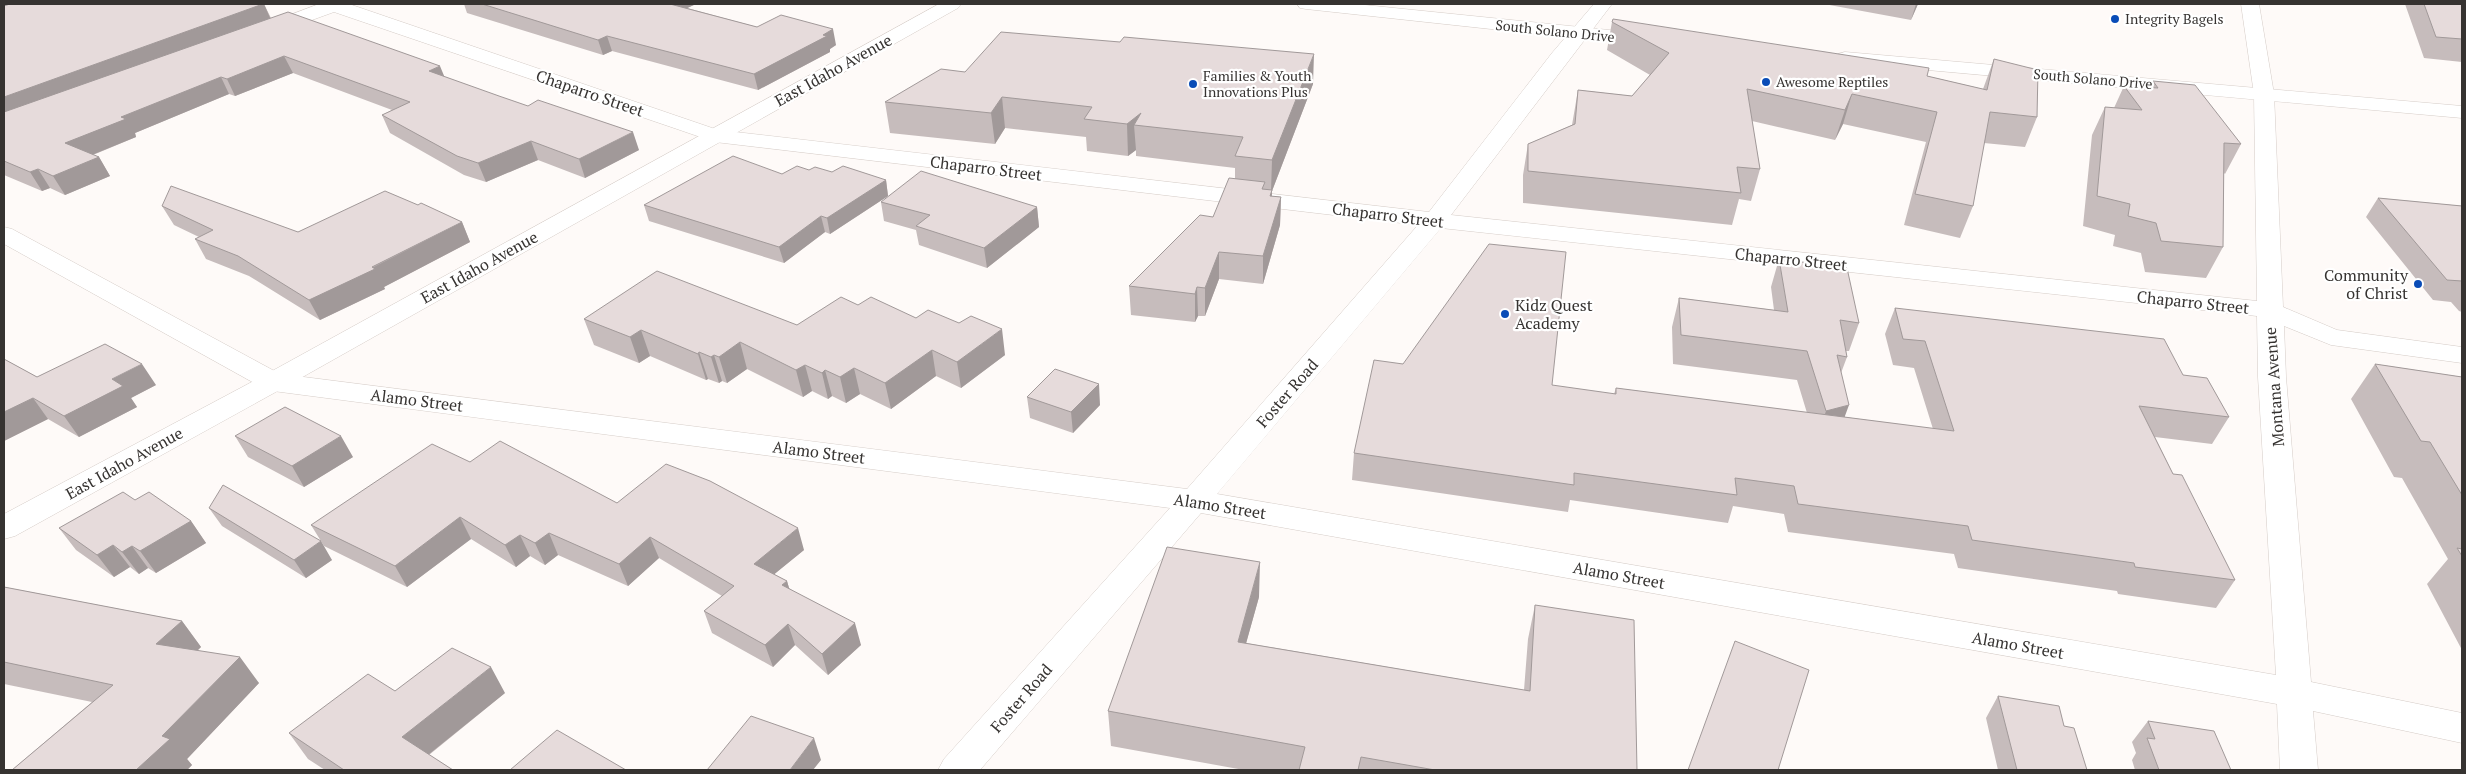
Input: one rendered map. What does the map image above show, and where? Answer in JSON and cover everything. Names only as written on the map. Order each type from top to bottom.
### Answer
[{"type":"street","name":"Chaparro Street","points":[[334,4],[715,136],[1435,220],[2269,310],[2331,337],[2462,355]]},
{"type":"street","points":[[253,36],[334,4]]},
{"type":"street","name":"East Idaho Avenue","points":[[4,528],[273,382],[952,4]]},
{"type":"street","name":"South Solano Drive","points":[[1306,4],[1664,42]]},
{"type":"street","name":"Foster Road","points":[[956,770],[1195,500],[1435,220],[1577,34],[1603,4]]},
{"type":"street","name":"Montana Avenue","points":[[2250,4],[2264,94],[2269,310],[2299,770]]},
{"type":"street","name":"South Solano Drive","points":[[1830,56],[2462,112]]},
{"type":"street","name":"Alamo Street","points":[[4,234],[273,382],[1195,500],[2295,693],[2462,728]]},
{"type":"building","points":[[10,4],[263,4],[4,97],[4,6]]},
{"type":"building","points":[[482,4],[670,4],[757,27],[781,15],[833,29],[823,35],[827,36],[754,74],[607,36],[598,40]]},
{"type":"building","points":[[2424,4],[2462,4],[2462,39],[2436,37]]},
{"type":"building","points":[[288,12],[440,66],[429,71],[499,96],[528,106],[538,100],[633,132],[579,159],[531,141],[478,163],[457,156],[382,115],[410,102],[284,56],[227,79],[221,77],[121,117],[126,119],[65,143],[99,157],[53,176],[38,169],[30,172],[4,161],[4,112]]},
{"type":"building","points":[[1613,19],[1929,68],[1927,76],[1987,90],[1994,59],[2038,70],[2037,117],[1990,112],[1973,206],[1915,194],[1937,112],[1852,94],[1845,110],[1747,89],[1760,169],[1737,167],[1741,193],[1528,171],[1528,144],[1575,124],[1578,90],[1632,96],[1669,53],[1612,22]]},
{"type":"building","points":[[1001,32],[1120,42],[1124,37],[1314,54],[1272,160],[1235,156],[1243,137],[1134,125],[1141,113],[1127,124],[1084,119],[1092,107],[1002,97],[991,113],[885,102],[941,69],[965,72]]},
{"type":"building","points":[[2153,81],[2195,85],[2241,144],[2224,143],[2223,247],[2161,241],[2156,223],[2128,216],[2130,204],[2097,196],[2105,107],[2142,110],[2124,86],[2158,88]]},
{"type":"building","points":[[733,156],[782,174],[797,166],[809,170],[815,167],[832,172],[843,166],[886,180],[827,218],[821,216],[779,247],[644,205]]},
{"type":"building","points":[[921,171],[1037,207],[984,248],[916,226],[930,215],[881,202]]},
{"type":"building","points":[[1229,178],[1265,182],[1262,189],[1272,190],[1270,196],[1281,197],[1263,256],[1219,252],[1205,288],[1197,287],[1195,294],[1129,286],[1200,215],[1213,217]]},
{"type":"building","points":[[171,186],[298,232],[385,191],[418,205],[421,203],[462,222],[372,267],[375,269],[309,300],[238,256],[195,239],[213,230],[162,206]]},
{"type":"building","points":[[2378,198],[2462,206],[2462,281],[2447,280]]},
{"type":"building","points":[[1489,244],[1566,252],[1552,385],[1616,394],[1616,388],[1954,431],[1925,341],[1903,339],[1895,308],[2164,339],[2183,375],[2207,378],[2229,417],[2139,406],[2173,474],[2182,475],[2235,580],[2135,567],[2134,563],[1972,540],[1968,526],[1798,504],[1794,486],[1735,478],[1737,495],[1574,473],[1574,485],[1354,453],[1374,360],[1403,364]]},
{"type":"building","points":[[1779,259],[1847,268],[1859,323],[1840,320],[1847,357],[1837,355],[1849,405],[1826,411],[1807,351],[1681,335],[1679,298],[1788,312]]},
{"type":"building","points":[[657,271],[797,325],[841,297],[858,305],[871,297],[916,318],[928,310],[959,323],[971,316],[1002,329],[957,362],[932,350],[885,383],[854,368],[840,377],[825,370],[822,373],[805,365],[796,370],[740,342],[719,357],[714,355],[711,357],[699,352],[698,354],[641,330],[630,337],[584,319]]},
{"type":"building","points":[[105,344],[142,364],[112,379],[123,386],[64,416],[33,398],[4,412],[4,359],[37,377]]},
{"type":"building","points":[[2375,364],[2462,377],[2462,495],[2430,442],[2421,441]]},
{"type":"building","points":[[1055,369],[1099,384],[1071,412],[1027,397]]},
{"type":"building","points":[[285,407],[341,436],[292,466],[235,436]]},
{"type":"building","points":[[500,441],[617,503],[666,464],[710,481],[798,528],[754,564],[787,581],[782,585],[855,623],[822,654],[788,624],[765,645],[704,611],[734,586],[650,537],[619,564],[549,533],[535,543],[520,535],[505,545],[460,517],[395,566],[311,525],[432,444],[470,462]]},
{"type":"building","points":[[223,485],[321,541],[294,560],[209,508]]},
{"type":"building","points":[[123,492],[135,500],[149,492],[191,521],[140,551],[132,546],[122,552],[113,545],[97,555],[59,528]]},
{"type":"building","points":[[1167,547],[1260,562],[1238,642],[1530,691],[1535,605],[1634,620],[1637,770],[1435,770],[1361,757],[1358,770],[1299,770],[1305,747],[1108,711]]},
{"type":"building","points":[[2457,548],[2462,549],[2462,556]]},
{"type":"building","points":[[4,587],[182,621],[156,644],[240,657],[162,736],[170,739],[136,770],[12,770],[113,685],[4,662]]},
{"type":"building","points":[[1735,641],[1809,670],[1778,770],[1688,770]]},
{"type":"building","points":[[452,648],[491,667],[402,737],[453,770],[344,770],[289,733],[368,674],[395,691]]},
{"type":"building","points":[[1998,696],[2059,706],[2064,726],[2074,728],[2087,770],[2017,770]]},
{"type":"building","points":[[751,716],[814,738],[790,770],[707,770]]},
{"type":"building","points":[[2148,721],[2214,731],[2231,770],[2159,770],[2147,738],[2155,739]]},
{"type":"building","points":[[557,730],[626,770],[510,770]]},
{"type":"place","name":"Integrity Bagels","points":[[2115,19]]},
{"type":"place","name":"Awesome Reptiles","points":[[1766,82]]},
{"type":"place","name":"Families & Youth Innovations Plus","points":[[1193,84]]},
{"type":"place","name":"Community of Christ","points":[[2418,284]]},
{"type":"place","name":"Kidz Quest Academy","points":[[1505,314]]}]
